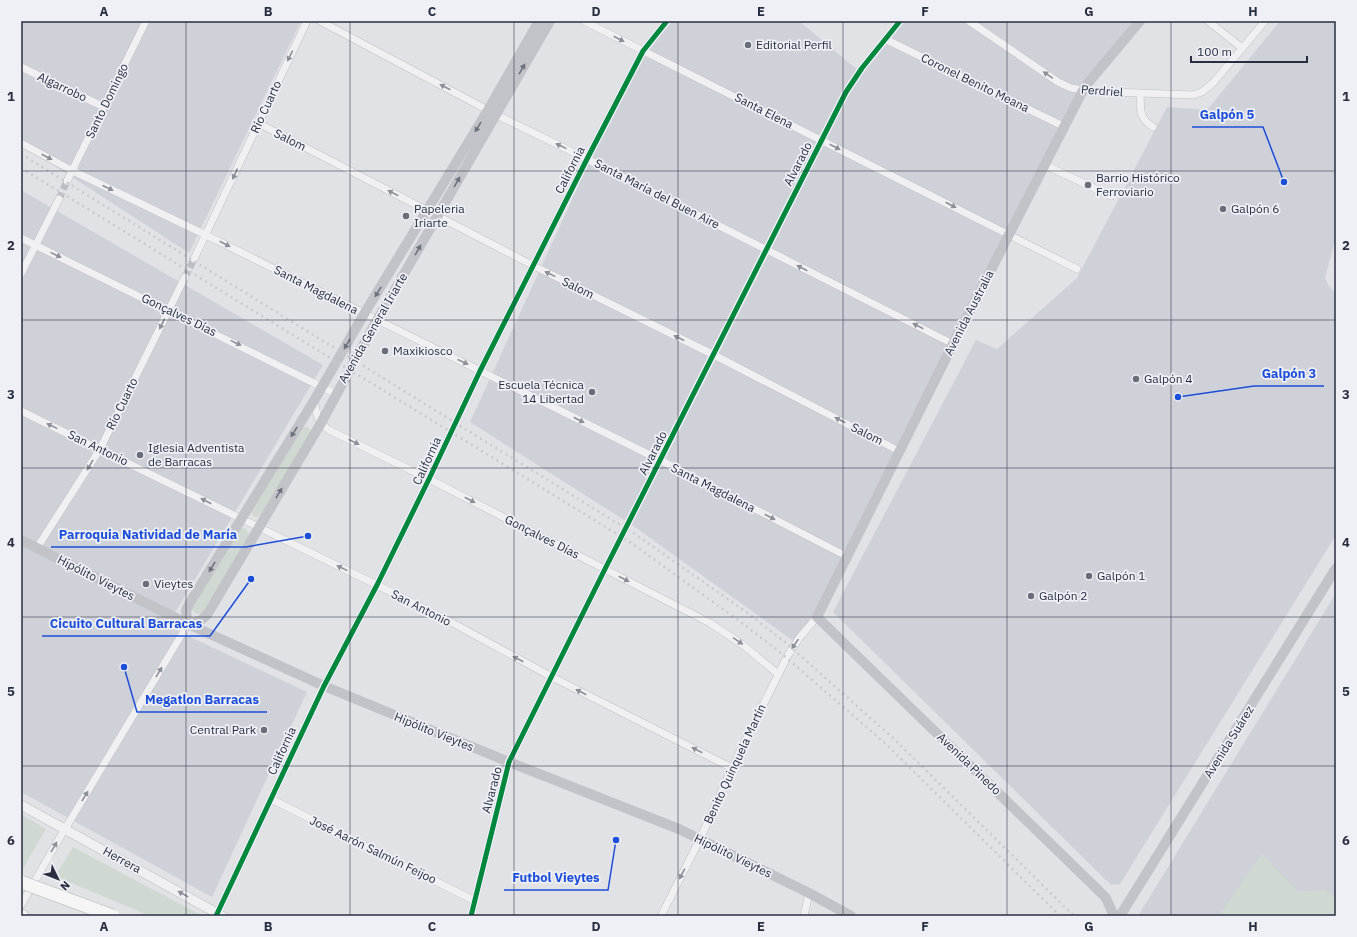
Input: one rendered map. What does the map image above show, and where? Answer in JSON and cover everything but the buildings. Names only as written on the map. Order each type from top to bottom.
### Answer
[{"type":"highway","points":[[21,882],[113,916]]},
{"type":"main road","name":"Avenida General Iriarte","points":[[539,21],[492,112],[438,216],[377,320],[321,423],[207,615],[201,620],[188,624],[186,611],[189,604],[315,399],[427,210],[492,112],[550,21]]},
{"type":"main road","name":"Avenida Australia","points":[[817,617],[846,556],[953,344],[1083,91],[1140,21]]},
{"type":"main road","name":"Hipólito Vieytes","points":[[21,540],[188,624],[324,686],[673,827],[809,893],[851,916]]},
{"type":"main road","name":"Avenida Suárez","points":[[1120,916],[1336,568]]},
{"type":"main road","name":"Avenida Pinedo","points":[[817,617],[1106,898],[1114,916]]},
{"type":"street","name":"Santo Domingo","points":[[68,181],[146,21]]},
{"type":"street","name":"Río Cuarto","points":[[194,259],[307,21]]},
{"type":"street","name":"Santa María del Buen Aire","points":[[320,21],[492,112],[953,344]]},
{"type":"street","name":"Santa Elena","points":[[584,21],[1077,269]]},
{"type":"street","name":"California","points":[[219,915],[324,686],[377,585],[429,480],[480,371],[643,51],[667,21]]},
{"type":"street","name":"Alvarado","points":[[471,916],[510,762],[605,569],[849,87],[900,21]]},
{"type":"street","name":"Perdriel","points":[[969,21],[1058,82],[1067,87],[1083,91],[1193,95],[1206,90],[1242,48]]},
{"type":"street","points":[[1208,21],[1242,48],[1265,21]]},
{"type":"street","name":"Coronel Benito Meana","points":[[885,39],[1064,127]]},
{"type":"street","name":"Algarrobo","points":[[21,67],[104,107]]},
{"type":"street","points":[[1140,93],[1141,114],[1146,122],[1153,127]]},
{"type":"street","name":"Salom","points":[[258,123],[534,266],[714,355],[899,451]]},
{"type":"street","name":"Santa Magdalena","points":[[21,143],[73,171],[206,235],[660,460],[846,556]]},
{"type":"street","points":[[1045,165],[1111,196]]},
{"type":"street","points":[[21,274],[59,199]]},
{"type":"street","name":"Gonçalves Días","points":[[21,238],[336,394]]},
{"type":"street","name":"Río Cuarto","points":[[37,548],[100,449],[185,277]]},
{"type":"street","points":[[315,399],[315,410],[321,423]]},
{"type":"street","name":"San Antonio","points":[[21,411],[449,621],[552,677],[732,768]]},
{"type":"street","name":"Gonçalves Días","points":[[321,423],[329,430],[605,569],[723,631],[748,648],[778,674]]},
{"type":"street","name":"Benito Quinquela Martín","points":[[661,916],[700,839],[732,768],[778,674],[796,643],[817,617]]},
{"type":"street","name":"Avenida General Iriarte","points":[[21,905],[188,624]]},
{"type":"street","name":"José Aarón Salmún Feijoo","points":[[271,799],[475,901]]},
{"type":"street","name":"Herrera","points":[[21,805],[219,915]]},
{"type":"street","points":[[804,916],[809,893]]},
{"type":"shaded area","points":[[21,21],[301,21],[189,253],[21,144]]},
{"type":"shaded area","points":[[672,21],[799,21],[860,72],[902,21],[1136,21],[1077,101],[799,645],[632,525],[470,422],[638,56]]},
{"type":"shaded area","points":[[1280,21],[1336,21],[1336,236],[1325,278],[1329,286],[1336,293],[1336,535],[1120,884],[1111,885],[833,612],[976,340],[997,349],[1077,278],[1167,107],[1207,110]]},
{"type":"shaded area","points":[[21,190],[323,365],[167,626],[307,692],[212,897],[21,792]]},
{"type":"shaded area","points":[[308,427],[310,434],[261,516],[254,517],[251,513],[252,509],[302,428]]},
{"type":"shaded area","points":[[241,527],[246,529],[249,533],[248,537],[203,614],[195,613],[192,609],[192,605]]},
{"type":"shaded area","points":[[1336,593],[1336,916],[1138,916]]},
{"type":"shaded area","points":[[21,814],[46,829],[21,872]]},
{"type":"shaded area","points":[[73,847],[199,914],[198,916],[150,916],[55,876]]},
{"type":"shaded area","points":[[1262,854],[1298,892],[1325,890],[1336,898],[1336,916],[1219,916]]},
{"type":"tunnel","points":[[59,199],[67,181]]},
{"type":"tunnel","points":[[185,277],[194,259]]},
{"type":"railway","points":[[21,154],[635,534],[749,614],[786,643],[893,738],[1074,916]]},
{"type":"railway","points":[[21,168],[630,542],[781,653],[887,745],[1060,916]]},
{"type":"cycle path","points":[[216,916],[324,686],[377,585],[480,371],[643,51],[667,21]]},
{"type":"cycle path","points":[[471,916],[509,762],[846,92],[862,68],[900,21]]},
{"type":"place","name":"Editorial Perfil","points":[[748,45]]},
{"type":"place","name":"Galpón 5","points":[[1284,182]]},
{"type":"place","name":"Barrio Histórico Ferroviario","points":[[1088,185]]},
{"type":"place","name":"Galpón 6","points":[[1223,209]]},
{"type":"place","name":"Papeleria Iriarte","points":[[406,216]]},
{"type":"place","name":"Maxikiosco","points":[[385,351]]},
{"type":"place","name":"Galpón 4","points":[[1136,379]]},
{"type":"place","name":"Escuela Técnica 14 Libertad","points":[[592,392]]},
{"type":"place","name":"Galpón 3","points":[[1178,397]]},
{"type":"place","name":"Iglesia Adventista de Barracas","points":[[140,455]]},
{"type":"place","name":"Parroquia Natividad de María","points":[[308,536]]},
{"type":"place","name":"Galpón 1","points":[[1089,576]]},
{"type":"place","name":"Cicuito Cultural Barracas","points":[[251,579]]},
{"type":"place","name":"Vieytes","points":[[146,584]]},
{"type":"place","name":"Galpón 2","points":[[1031,596]]},
{"type":"place","name":"Megatlon Barracas","points":[[124,667]]},
{"type":"place","name":"Central Park","points":[[264,730]]},
{"type":"place","name":"Futbol Vieytes","points":[[616,840]]}]
